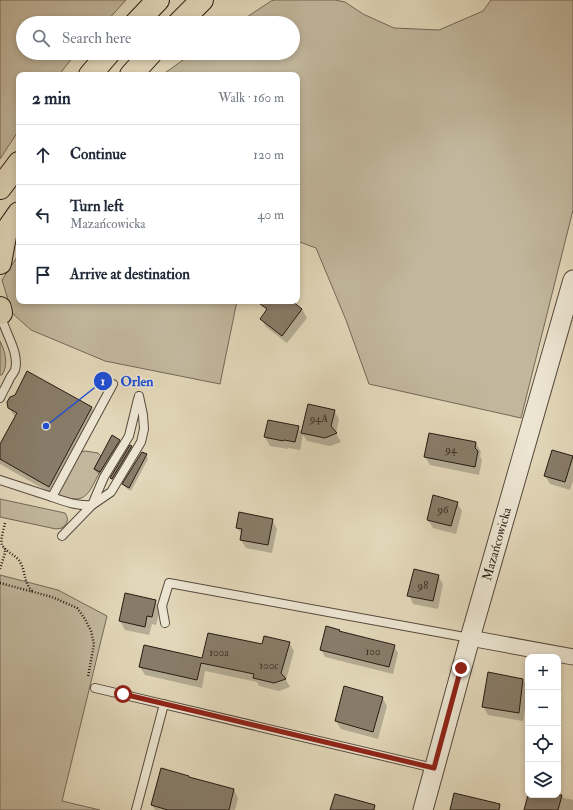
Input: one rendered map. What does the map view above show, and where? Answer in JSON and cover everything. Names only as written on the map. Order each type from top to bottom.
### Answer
[{"type":"main road","points":[[143,16],[158,0]]},
{"type":"main road","points":[[187,16],[202,0]]},
{"type":"main road","points":[[93,72],[103,60]]},
{"type":"main road","points":[[134,72],[145,60]]},
{"type":"main road","points":[[0,188],[16,167]]},
{"type":"main road","points":[[0,263],[3,235],[16,217]]},
{"type":"street","name":"Mazańcowicka","points":[[423,810],[470,638],[573,280]]},
{"type":"street","points":[[470,638],[573,657]]},
{"type":"lane","points":[[0,311],[14,350],[15,370],[0,398]]},
{"type":"lane","points":[[52,496],[113,384]]},
{"type":"lane","points":[[62,536],[92,505],[111,492],[141,442],[144,429],[139,396],[129,436],[104,477],[92,505]]},
{"type":"lane","points":[[0,480],[74,504],[82,506],[92,505]]},
{"type":"lane","points":[[165,623],[162,606],[169,583],[470,638]]},
{"type":"lane","points":[[95,688],[434,768]]},
{"type":"lane","points":[[136,810],[164,704]]},
{"type":"path","points":[[5,523],[2,535],[2,544],[20,562],[27,586],[32,592]]},
{"type":"path","points":[[0,569],[5,554],[5,548]]},
{"type":"path","points":[[0,583],[52,597],[77,608],[86,619],[91,630],[94,644],[87,676],[88,684],[95,688]]},
{"type":"shaded area","points":[[0,0],[126,0],[111,16],[16,16],[16,60],[71,60],[61,72],[16,72],[16,135],[0,159]]},
{"type":"shaded area","points":[[335,0],[345,2],[363,14],[394,28],[439,30],[483,11],[491,0],[573,0],[573,210],[521,418],[369,384],[346,320],[316,248],[300,242],[300,72],[166,72],[183,60],[300,60],[300,16],[248,16],[271,1]]},
{"type":"shaded area","points":[[16,259],[16,304],[236,304],[220,384],[105,361],[31,330],[12,313],[2,280]]},
{"type":"shaded area","points":[[0,341],[5,353],[6,362],[2,375],[0,375]]},
{"type":"shaded area","points":[[85,451],[98,453],[101,456],[94,469],[100,472],[92,486],[86,496],[81,498],[68,498],[59,495],[59,491],[81,452]]},
{"type":"shaded area","points":[[0,499],[65,513],[67,517],[66,524],[62,528],[56,529],[0,517]]},
{"type":"shaded area","points":[[0,575],[58,590],[107,616],[62,801],[100,810],[0,810]]},
{"type":"building","points":[[260,304],[296,304],[302,309],[282,336],[260,319],[267,309]]},
{"type":"building","points":[[27,371],[92,407],[49,487],[0,459],[0,444],[17,413],[8,408],[7,402],[10,397],[15,395]]},
{"type":"building","points":[[308,404],[335,410],[331,426],[337,433],[325,438],[301,433]]},
{"type":"building","points":[[268,420],[299,426],[295,442],[264,437]]},
{"type":"building","points":[[429,433],[476,442],[475,448],[478,451],[475,467],[424,457]]},
{"type":"building","points":[[112,435],[120,440],[100,472],[94,469]]},
{"type":"building","points":[[130,445],[132,446],[112,479],[110,478]]},
{"type":"building","points":[[552,450],[573,456],[565,482],[544,476]]},
{"type":"building","points":[[142,452],[147,454],[129,488],[122,484]]},
{"type":"building","points":[[433,495],[458,502],[451,526],[427,520]]},
{"type":"building","points":[[239,512],[273,519],[268,545],[240,540],[242,529],[236,528]]},
{"type":"building","points":[[414,569],[439,575],[433,601],[407,596]]},
{"type":"building","points":[[125,593],[156,600],[152,617],[147,616],[145,627],[119,621]]},
{"type":"building","points":[[326,626],[340,630],[339,631],[395,645],[389,667],[320,650]]},
{"type":"building","points":[[208,633],[262,644],[264,636],[290,642],[281,673],[286,679],[274,683],[253,678],[254,674],[201,663],[197,680],[139,667],[144,645],[202,658]]},
{"type":"building","points":[[488,672],[523,679],[519,713],[482,707]]},
{"type":"building","points":[[344,686],[383,697],[373,732],[335,721]]},
{"type":"building","points":[[161,768],[234,789],[229,810],[168,810],[151,805]]},
{"type":"building","points":[[454,793],[500,804],[499,810],[450,810]]},
{"type":"building","points":[[335,794],[375,805],[374,810],[330,810]]},
{"type":"building","points":[[562,795],[558,810],[524,810],[527,798],[561,798]]},
{"type":"place","name":"Orlen","points":[[46,426]]},
{"type":"route","points":[[123,694],[434,768],[461,668]]}]
